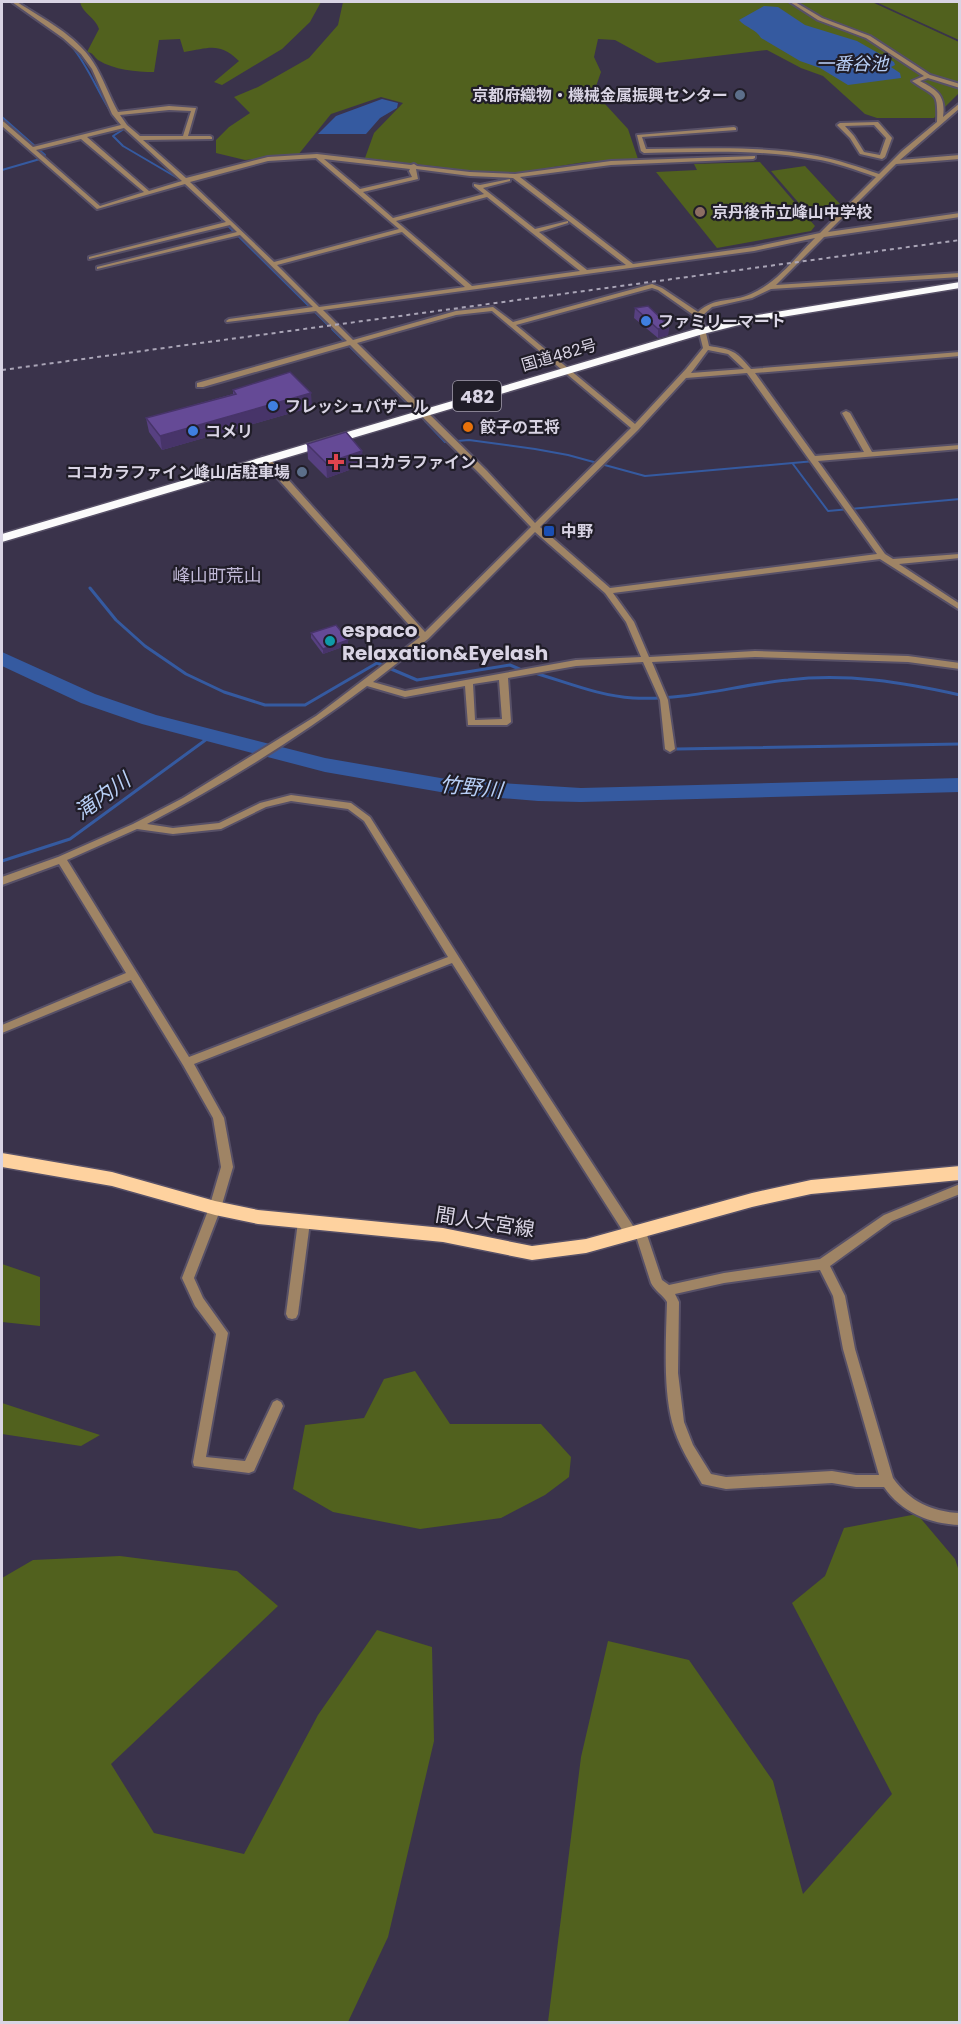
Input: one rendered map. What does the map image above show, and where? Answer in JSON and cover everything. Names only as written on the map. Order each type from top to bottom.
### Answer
[{"type":"highway","name":"国道482号","points":[[2,538],[700,331],[751,319],[960,285]]},
{"type":"main road","name":"間人大宮線","points":[[2,1160],[112,1179],[215,1208],[258,1217],[442,1235],[532,1253],[586,1246],[752,1200],[811,1187],[960,1173]]},
{"type":"street","points":[[14,2],[74,44],[84,54],[115,114],[125,126],[231,223],[536,527],[608,591],[630,622],[664,700],[670,749]]},
{"type":"street","points":[[792,2],[810,15],[868,37],[928,76],[960,86]]},
{"type":"street","points":[[928,76],[915,81],[940,97],[942,106],[939,121]]},
{"type":"street","points":[[698,315],[710,305],[750,297],[770,287],[904,152],[960,105]]},
{"type":"street","points":[[115,114],[169,108],[194,109],[185,138]]},
{"type":"street","points":[[2,123],[99,208],[268,159],[318,156],[470,174],[515,176],[611,163],[743,158],[846,165]]},
{"type":"street","points":[[876,123],[890,138],[885,150],[882,157],[862,153],[852,137],[840,125],[876,123]]},
{"type":"street","points":[[32,149],[125,126]]},
{"type":"street","points":[[734,129],[639,136],[644,151],[749,150],[814,157],[880,176]]},
{"type":"street","points":[[82,136],[148,193]]},
{"type":"street","points":[[140,138],[210,138]]},
{"type":"street","points":[[885,150],[904,152]]},
{"type":"street","points":[[318,156],[471,288]]},
{"type":"street","points":[[894,162],[960,157]]},
{"type":"street","points":[[360,191],[416,178],[412,171],[414,166]]},
{"type":"street","points":[[515,176],[627,266]]},
{"type":"street","points":[[586,272],[477,185],[510,180],[627,266]]},
{"type":"street","points":[[392,220],[488,195]]},
{"type":"street","points":[[230,321],[754,249],[821,235],[960,216]]},
{"type":"street","points":[[534,231],[566,222]]},
{"type":"street","points":[[91,258],[231,223]]},
{"type":"street","points":[[272,264],[404,230]]},
{"type":"street","points":[[99,268],[241,233]]},
{"type":"street","points":[[770,287],[960,275]]},
{"type":"street","points":[[513,324],[652,286],[698,315]]},
{"type":"street","points":[[200,385],[456,313],[493,309],[635,428]]},
{"type":"street","points":[[698,315],[700,331],[706,348]]},
{"type":"street","points":[[706,348],[730,352],[753,375],[882,555],[960,608]]},
{"type":"street","points":[[2,881],[61,859],[136,826],[186,800],[312,723],[366,683],[425,637],[635,428],[685,376],[706,348]]},
{"type":"street","points":[[685,376],[960,354]]},
{"type":"street","points":[[846,413],[869,454]]},
{"type":"street","points":[[811,459],[960,447]]},
{"type":"street","points":[[265,459],[425,637]]},
{"type":"street","points":[[608,591],[882,555]]},
{"type":"street","points":[[891,562],[960,556]]},
{"type":"street","points":[[366,683],[405,694],[576,663],[755,654],[908,659],[960,666]]},
{"type":"street","points":[[469,682],[471,723],[507,722],[503,675]]},
{"type":"street","points":[[136,826],[173,831],[221,826],[263,805],[291,798],[351,806],[367,819],[455,958],[635,1231],[657,1283],[667,1291],[673,1302],[672,1373],[678,1422],[688,1448],[708,1480],[726,1483],[832,1477],[856,1481],[887,1481]]},
{"type":"street","points":[[61,859],[187,1062],[218,1118],[227,1167],[215,1208],[188,1278],[199,1302],[222,1333],[199,1462],[249,1467],[277,1406]]},
{"type":"street","points":[[187,1062],[455,958]]},
{"type":"street","points":[[2,1029],[132,975]]},
{"type":"street","points":[[667,1291],[724,1278],[823,1264],[888,1218],[960,1189]]},
{"type":"street","points":[[292,1314],[304,1222]]},
{"type":"street","points":[[823,1264],[839,1296],[849,1348],[887,1481],[896,1495],[935,1517],[960,1519]]},
{"type":"green space","points":[[80,2],[321,2],[310,22],[282,49],[222,85],[214,82],[239,61],[226,51],[214,48],[184,52],[180,39],[159,40],[154,72],[125,70],[98,60],[87,52],[99,29]]},
{"type":"green space","points":[[343,2],[872,2],[959,42],[959,93],[934,118],[877,118],[865,114],[823,76],[801,68],[767,50],[657,63],[615,40],[598,39],[594,57],[601,72],[594,92],[628,129],[638,159],[585,162],[516,173],[473,171],[365,158],[374,133],[403,103],[381,97],[331,114],[298,155],[245,160],[216,153],[216,140],[229,127],[250,113],[234,97],[258,87],[309,58],[338,25]]},
{"type":"green space","points":[[876,2],[959,2],[959,40]]},
{"type":"green space","points":[[760,162],[815,226],[811,231],[717,248],[656,172],[697,170],[694,164]]},
{"type":"green space","points":[[805,166],[840,204],[804,209],[771,171]]},
{"type":"green space","points":[[2,1264],[40,1277],[40,1326],[2,1322]]},
{"type":"green space","points":[[415,1371],[450,1424],[541,1424],[571,1457],[569,1477],[545,1495],[501,1518],[420,1529],[333,1512],[293,1489],[305,1425],[364,1418],[384,1379]]},
{"type":"green space","points":[[2,1403],[100,1435],[81,1446],[2,1434]]},
{"type":"green space","points":[[917,1514],[955,1559],[959,1571],[959,2022],[548,2022],[581,1757],[608,1641],[689,1660],[773,1781],[803,1894],[892,1794],[792,1603],[825,1576],[844,1528]]},
{"type":"green space","points":[[120,1556],[237,1571],[278,1606],[111,1764],[154,1833],[244,1854],[318,1715],[377,1630],[432,1647],[434,1741],[388,1937],[348,2022],[2,2022],[2,1578],[33,1560]]},
{"type":"water","name":"一番谷池","points":[[764,6],[778,7],[805,25],[857,41],[894,62],[895,65],[891,67],[900,73],[901,78],[848,85],[820,68],[800,61],[761,38],[739,20]]},
{"type":"water","points":[[382,99],[398,103],[397,108],[380,118],[366,134],[318,134],[336,116]]},
{"type":"building","points":[[648,306],[669,326],[658,329],[635,308]]},
{"type":"building","points":[[290,372],[311,393],[160,436],[146,418],[236,394],[233,390]]},
{"type":"building","points":[[346,432],[362,451],[326,463],[307,444]]},
{"type":"building","name":"espaco Relaxation&Eyelash","points":[[336,625],[348,640],[323,649],[311,633]]},
{"type":"waterway","points":[[19,2],[43,18]]},
{"type":"waterway","points":[[71,38],[79,45],[73,48],[116,120],[124,129],[113,136],[123,146],[181,180]]},
{"type":"waterway","points":[[2,117],[45,155],[40,159],[2,170]]},
{"type":"waterway","points":[[202,200],[327,324]]},
{"type":"waterway","points":[[332,329],[410,406]]},
{"type":"waterway","points":[[425,421],[445,442],[469,440],[535,449],[568,455],[645,476],[815,461]]},
{"type":"waterway","points":[[793,464],[828,511],[960,499]]},
{"type":"waterway","points":[[90,588],[116,620],[145,646],[186,674],[224,692],[265,705],[305,705],[377,663],[417,680],[510,665],[524,671]]},
{"type":"waterway","name":"竹野川","points":[[2,658],[88,699],[149,719],[325,765],[452,787],[538,794],[628,795],[865,786],[960,785]]},
{"type":"waterway","points":[[531,672],[594,691],[633,698],[672,697],[810,678],[874,680],[960,695]]},
{"type":"waterway","name":"滝内川","points":[[2,861],[70,839],[211,736]]},
{"type":"waterway","points":[[677,749],[960,744]]},
{"type":"railway","points":[[2,370],[960,240]]},
{"type":"place","name":"京都府織物・機械金属振興センター","points":[[740,95]]},
{"type":"place","name":"京丹後市立峰山中学校","points":[[700,212]]},
{"type":"place","name":"ファミリーマート","points":[[646,321]]},
{"type":"place","name":"フレッシュバザール","points":[[273,406]]},
{"type":"place","name":"餃子の王将","points":[[468,427]]},
{"type":"place","name":"コメリ","points":[[193,431]]},
{"type":"place","name":"ココカラファイン","points":[[336,462]]},
{"type":"place","name":"ココカラファイン峰山店駐車場","points":[[302,472]]},
{"type":"place","name":"中野","points":[[549,531]]},
{"type":"place","name":"espaco Relaxation&Eyelash","points":[[330,641]]},
{"type":"district","name":"峰山町荒山","points":[[217,575]]}]
